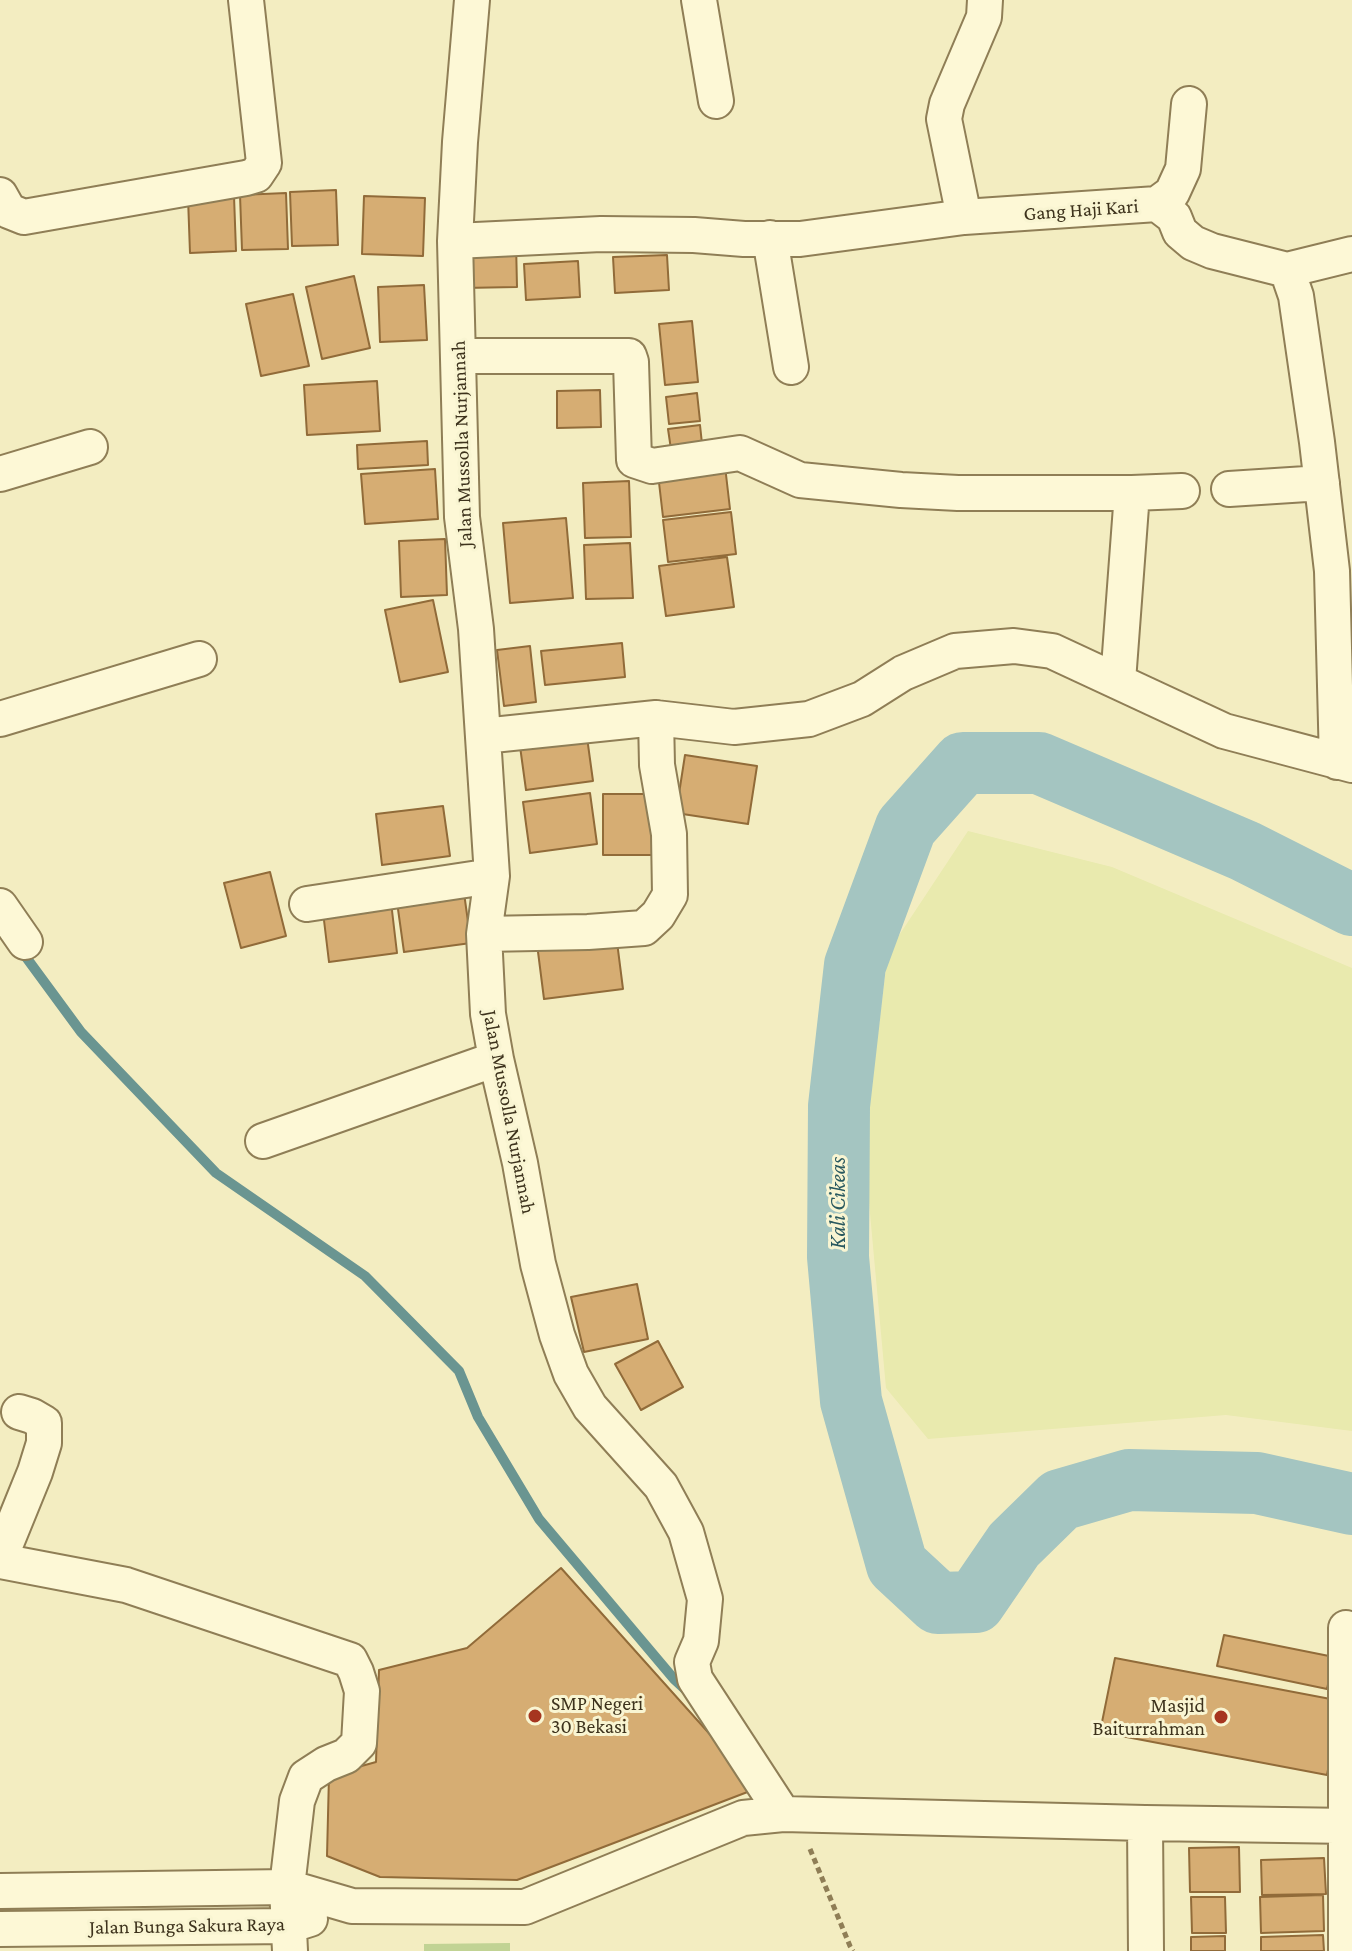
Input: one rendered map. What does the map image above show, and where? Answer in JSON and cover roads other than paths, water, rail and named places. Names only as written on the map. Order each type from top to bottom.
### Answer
[{"type":"street","points":[[0,195],[9,211],[24,217],[256,175],[264,163],[246,0]]},
{"type":"street","name":"Jalan Mussolla Nurjannah","points":[[472,0],[455,241],[462,517],[476,629],[492,876],[484,934],[488,1014],[538,1264],[571,1374],[590,1407],[661,1486],[686,1532],[705,1599],[703,1632],[692,1662],[692,1671],[783,1814]]},
{"type":"street","points":[[699,0],[716,101]]},
{"type":"street","points":[[964,217],[944,119],[947,104],[984,17],[985,0]]},
{"type":"street","points":[[1157,204],[1172,193],[1183,169],[1189,104]]},
{"type":"street","name":"Gang Haji Kari","points":[[455,241],[601,234],[800,239],[964,217],[1157,204],[1174,217],[1180,232],[1193,243],[1212,251],[1287,270]]},
{"type":"street","points":[[770,238],[791,367]]},
{"type":"street","points":[[483,736],[656,718],[734,727],[809,719],[862,699],[903,673],[955,651],[1014,646],[1052,651],[1224,731],[1344,764],[1342,598],[1332,571],[1296,296],[1287,270],[1352,254]]},
{"type":"street","points":[[458,356],[629,356],[634,460],[652,466],[740,453],[800,480],[854,486],[958,493],[1182,491]]},
{"type":"street","points":[[0,474],[90,447]]},
{"type":"street","points":[[1229,489],[1322,483]]},
{"type":"street","points":[[1118,681],[1132,493]]},
{"type":"street","points":[[0,719],[199,659]]},
{"type":"street","points":[[484,934],[644,928],[658,915],[670,895],[669,834],[657,765],[656,718]]},
{"type":"street","points":[[307,904],[492,876]]},
{"type":"street","points":[[0,906],[25,942]]},
{"type":"street","points":[[263,1141],[496,1059]]},
{"type":"street","points":[[19,1412],[44,1423],[44,1443],[0,1560],[126,1585],[350,1660],[362,1691],[359,1743],[346,1756],[306,1777],[297,1801],[287,1887],[289,1938]]},
{"type":"street","points":[[1346,1628],[1349,1826],[1346,1951]]},
{"type":"street","points":[[352,1906],[525,1907],[743,1818],[783,1814],[1349,1826]]},
{"type":"street","points":[[1145,1823],[1146,1951]]},
{"type":"street","name":"Jalan Bunga Sakura Raya","points":[[0,1891],[287,1887],[352,1906]]},
{"type":"street","name":"Jalan Bunga Sakura Raya","points":[[0,1929],[289,1938],[352,1906]]},
{"type":"waterway","name":"Kali Cikeas","points":[[1352,905],[1245,851],[1039,763],[963,763],[906,827],[855,965],[839,1106],[838,1257],[851,1401],[897,1565],[938,1603],[975,1602],[1014,1545],[1060,1500],[1129,1480],[1257,1483],[1352,1504]]},
{"type":"waterway","points":[[20,949],[81,1032],[216,1173],[365,1276],[459,1371],[478,1417],[539,1519],[687,1691]]},
{"type":"place","name":"SMP Negeri 30 Bekasi","points":[[535,1716]]},
{"type":"place","name":"Masjid Baiturrahman","points":[[1221,1717]]}]
